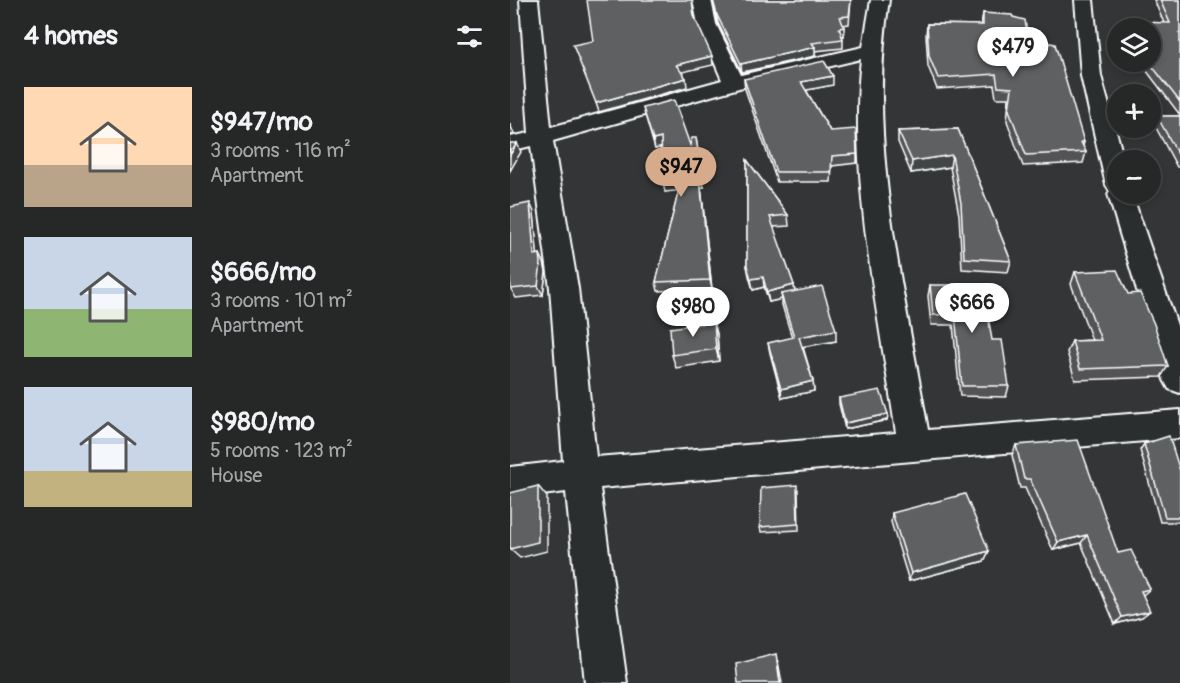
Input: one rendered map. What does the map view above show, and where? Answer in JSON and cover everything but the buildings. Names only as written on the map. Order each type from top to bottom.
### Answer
[{"type":"street","points":[[529,0],[541,137],[564,288],[581,474],[606,683]]},
{"type":"street","points":[[702,0],[707,24],[734,83]]},
{"type":"street","points":[[880,0],[872,51],[869,100],[880,224],[914,445]]},
{"type":"street","points":[[1084,0],[1091,76],[1109,150]]},
{"type":"street","points":[[510,144],[734,83],[872,51]]},
{"type":"street","points":[[1122,204],[1180,380]]},
{"type":"street","points":[[510,483],[581,474],[1180,424]]}]
